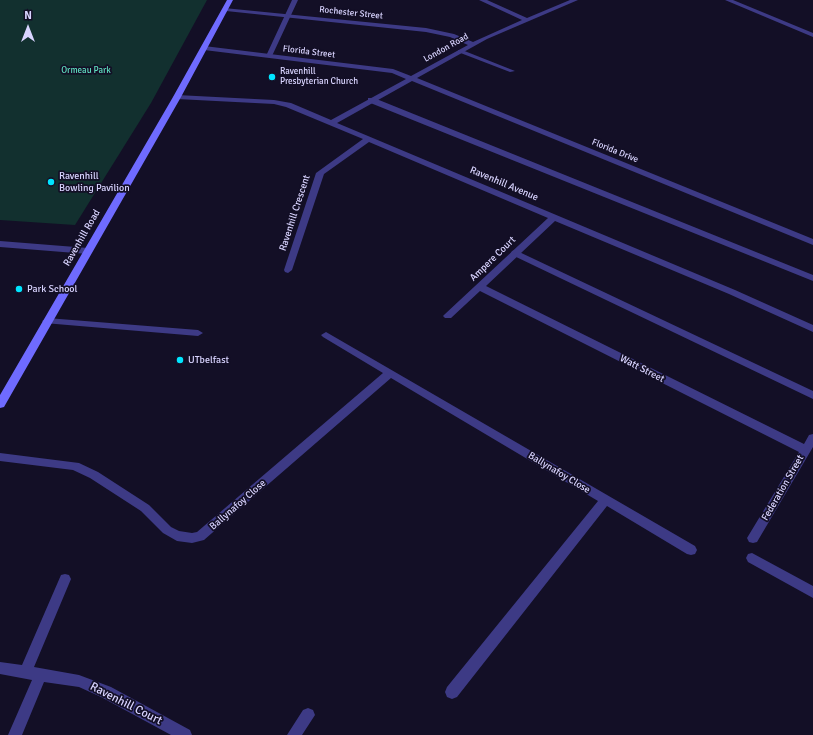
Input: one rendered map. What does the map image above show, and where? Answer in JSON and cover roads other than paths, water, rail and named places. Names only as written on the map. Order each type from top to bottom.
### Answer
[{"type":"main road","name":"Ravenhill Road","points":[[0,404],[177,97],[230,0]]},
{"type":"street","points":[[269,56],[295,0]]},
{"type":"street","points":[[482,0],[525,19]]},
{"type":"street","name":"London Road","points":[[331,123],[472,44],[525,19],[575,0]]},
{"type":"street","points":[[728,0],[813,35]]},
{"type":"street","name":"Rochester Street","points":[[226,9],[426,30],[452,35],[472,44]]},
{"type":"street","points":[[802,30],[813,24]]},
{"type":"street","name":"Florida Street","points":[[204,48],[393,71],[411,78]]},
{"type":"street","points":[[460,51],[512,71]]},
{"type":"street","name":"Florida Drive","points":[[411,78],[813,242]]},
{"type":"street","name":"Ravenhill Avenue","points":[[177,97],[274,102],[288,105],[732,292],[813,329]]},
{"type":"street","points":[[371,100],[813,278]]},
{"type":"street","name":"Ravenhill Crescent","points":[[288,270],[320,173],[368,139]]},
{"type":"street","name":"Ampere Court","points":[[448,316],[554,217]]},
{"type":"street","points":[[0,244],[88,251]]},
{"type":"street","points":[[515,253],[813,396]]},
{"type":"street","name":"Watt Street","points":[[480,287],[805,450]]},
{"type":"street","points":[[48,321],[198,333]]},
{"type":"street","name":"Ballynafoy Close","points":[[326,335],[691,550]]},
{"type":"street","name":"Ballynafoy Close","points":[[0,457],[75,466],[94,475],[145,508],[167,530],[177,536],[192,538],[200,536],[208,530],[390,373]]},
{"type":"street","name":"Federation Street","points":[[753,538],[813,438]]},
{"type":"street","points":[[452,692],[605,500]]},
{"type":"street","points":[[752,558],[813,592]]},
{"type":"street","points":[[26,671],[65,578]]},
{"type":"street","name":"Ravenhill Court","points":[[0,668],[26,671],[79,681],[106,692],[185,735]]},
{"type":"street","points":[[15,735],[41,674]]},
{"type":"street","points":[[294,735],[308,715]]},
{"type":"place","name":"Ravenhill Presbyterian Church","points":[[272,77]]},
{"type":"place","name":"Ravenhill Bowling Pavilion","points":[[51,182]]},
{"type":"place","name":"Park School","points":[[19,289]]},
{"type":"place","name":"UTbelfast","points":[[180,360]]},
{"type":"park label","name":"Ormeau Park","points":[[86,71]]}]
